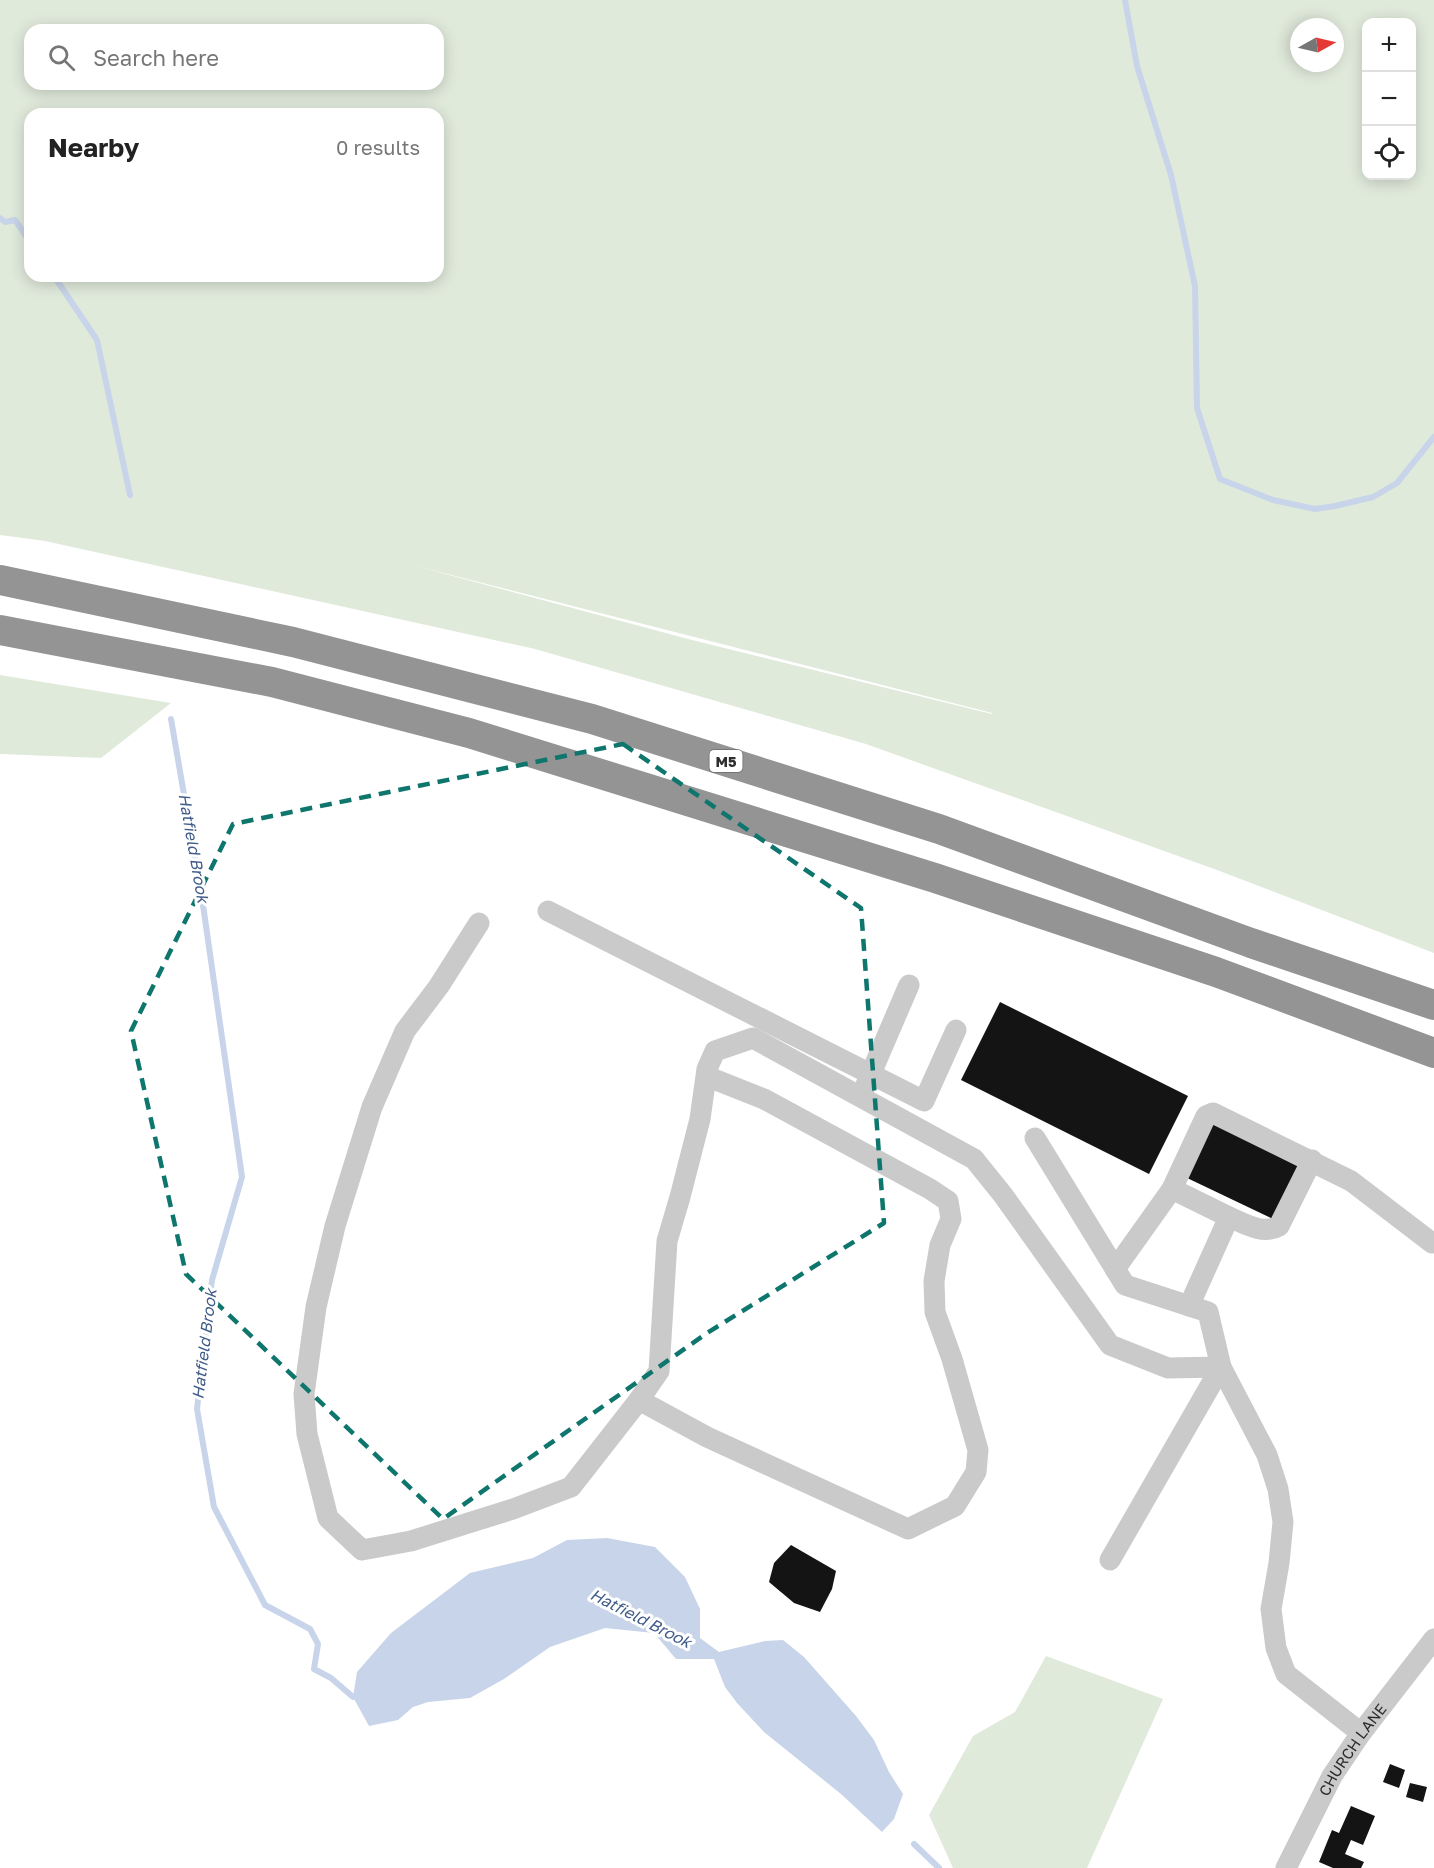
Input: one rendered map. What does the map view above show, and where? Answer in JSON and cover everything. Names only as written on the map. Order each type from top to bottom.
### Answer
[{"type":"highway","name":"M5","points":[[0,580],[293,642],[592,719],[939,829],[1251,943],[1434,1005]]},
{"type":"highway","points":[[0,630],[272,682],[469,732],[935,878],[1216,972],[1434,1053]]},
{"type":"street","points":[[548,911],[924,1101],[956,1030]]},
{"type":"street","points":[[479,923],[439,986],[405,1031],[372,1107],[325,1268],[316,1307],[304,1394],[307,1434],[328,1518],[362,1550],[411,1541],[513,1509],[571,1487],[639,1400],[659,1371],[667,1241],[700,1119],[706,1076],[715,1051],[753,1038],[974,1159],[1003,1195],[1110,1345],[1168,1368],[1221,1367]]},
{"type":"street","points":[[861,1097],[909,985]]},
{"type":"street","points":[[639,1400],[707,1437],[908,1529],[956,1506],[976,1472],[978,1450],[952,1359],[935,1312],[934,1281],[940,1245],[951,1219],[948,1202],[930,1189],[764,1099],[706,1076]]},
{"type":"street","points":[[1115,1269],[1172,1189],[1206,1116],[1209,1114],[1219,1115],[1351,1181],[1432,1243]]},
{"type":"street","points":[[1035,1138],[1125,1285],[1208,1312],[1221,1367],[1267,1455],[1278,1489],[1283,1522],[1280,1563],[1271,1609],[1276,1648],[1286,1674],[1360,1733]]},
{"type":"street","points":[[1172,1189],[1252,1227],[1273,1229],[1279,1226],[1312,1160]]},
{"type":"street","points":[[1189,1306],[1229,1217]]},
{"type":"street","points":[[1110,1560],[1221,1367]]},
{"type":"street","name":"CHURCH LANE","points":[[1286,1868],[1332,1776],[1360,1733],[1434,1639]]},
{"type":"highlighted area","points":[[623,744],[861,908],[884,1223],[707,1333],[443,1519],[186,1274],[131,1031],[233,824]]},
{"type":"green space","points":[[0,0],[1434,0],[1434,953],[1217,870],[866,744],[535,649],[45,541],[0,535]],"holes":[[[412,565],[992,713],[992,714],[692,640]]]},
{"type":"green space","points":[[0,675],[171,703],[101,758],[0,754]]},
{"type":"green space","points":[[1046,1656],[1163,1699],[1087,1868],[953,1868],[929,1815],[973,1736],[1015,1712]]},
{"type":"water","points":[[607,1538],[655,1547],[685,1577],[700,1609],[700,1638],[719,1652],[765,1641],[783,1640],[804,1657],[874,1740],[889,1772],[903,1794],[894,1819],[882,1832],[841,1794],[764,1732],[725,1687],[714,1659],[676,1659],[654,1633],[605,1628],[550,1647],[504,1679],[470,1698],[428,1702],[413,1707],[398,1720],[369,1726],[353,1697],[357,1672],[391,1633],[470,1573],[533,1558],[567,1540]]},
{"type":"building","points":[[1000,1002],[1188,1096],[1149,1174],[961,1080]]},
{"type":"building","points":[[1213,1120],[1305,1164],[1277,1221],[1185,1177]]},
{"type":"building","points":[[791,1545],[836,1571],[832,1589],[820,1612],[794,1603],[769,1582],[774,1563]]},
{"type":"building","points":[[1390,1764],[1405,1770],[1399,1788],[1383,1782]]},
{"type":"building","points":[[1410,1783],[1427,1787],[1423,1802],[1406,1797]]},
{"type":"building","points":[[1351,1806],[1375,1816],[1363,1845],[1351,1840],[1345,1854],[1364,1862],[1361,1868],[1333,1868],[1319,1862],[1332,1830],[1339,1833]]},
{"type":"waterway","points":[[1125,0],[1137,66],[1171,175],[1195,286],[1197,408],[1220,479],[1273,500],[1315,509],[1335,506],[1373,497],[1397,483],[1434,437]]},
{"type":"waterway","name":"Hatfield Brook","points":[[0,218],[5,222],[15,220],[24,233]]},
{"type":"waterway","name":"Hatfield Brook","points":[[58,282],[97,340],[130,495]]},
{"type":"waterway","name":"Hatfield Brook","points":[[171,719],[203,905],[242,1177],[212,1280],[197,1409],[214,1507],[265,1605],[310,1629],[318,1644],[314,1669],[331,1678],[353,1697],[359,1694]]},
{"type":"waterway","points":[[914,1844],[939,1868]]}]
